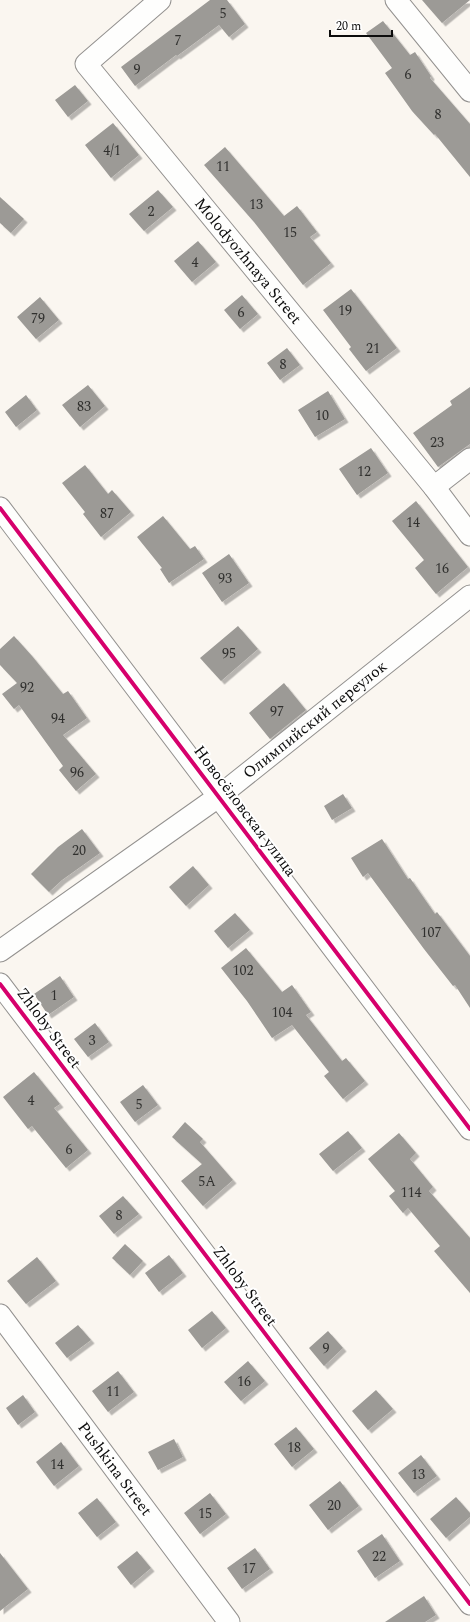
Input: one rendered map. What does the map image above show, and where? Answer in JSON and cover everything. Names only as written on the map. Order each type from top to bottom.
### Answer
[{"type":"street","name":"Molodyozhnaya Street","points":[[160,0],[86,64],[434,487],[470,535]]},
{"type":"street","points":[[396,0],[470,91]]},
{"type":"street","points":[[434,487],[470,459]]},
{"type":"street","name":"Новосёловская улица","points":[[0,508],[470,1129]]},
{"type":"street","name":"Олимпийский переулок","points":[[0,951],[218,797],[470,596]]},
{"type":"street","name":"Zhloby Street","points":[[0,984],[470,1604]]},
{"type":"street","name":"Pushkina Street","points":[[0,1316],[229,1622]]},
{"type":"building","points":[[210,0],[227,0],[245,24],[229,37],[219,25],[135,86],[121,67]]},
{"type":"building","points":[[422,0],[470,0],[442,23]]},
{"type":"building","points":[[383,21],[410,55],[415,52],[431,76],[430,78],[470,124],[470,177],[435,134],[434,135],[412,111],[385,73],[392,68],[366,33]]},
{"type":"building","points":[[75,85],[88,101],[68,117],[55,100]]},
{"type":"building","points":[[113,123],[139,155],[111,178],[85,145]]},
{"type":"building","points":[[225,147],[284,216],[297,206],[317,232],[310,237],[331,263],[303,285],[254,222],[204,165]]},
{"type":"building","points":[[158,190],[173,207],[144,231],[129,214]]},
{"type":"building","points":[[0,197],[24,219],[11,233],[0,223]]},
{"type":"building","points":[[198,241],[216,262],[192,282],[174,261]]},
{"type":"building","points":[[351,289],[397,348],[366,371],[349,349],[351,347],[323,310]]},
{"type":"building","points":[[242,295],[258,314],[240,329],[224,310]]},
{"type":"building","points":[[40,297],[59,320],[36,339],[17,317]]},
{"type":"building","points":[[287,348],[300,365],[280,380],[267,363]]},
{"type":"building","points":[[88,385],[105,406],[80,427],[62,405]]},
{"type":"building","points":[[470,387],[470,444],[438,467],[413,433],[452,405],[450,401]]},
{"type":"building","points":[[328,391],[345,419],[315,437],[298,410]]},
{"type":"building","points":[[26,395],[37,410],[16,427],[5,412]]},
{"type":"building","points":[[371,448],[388,473],[357,495],[339,469]]},
{"type":"building","points":[[85,465],[108,494],[112,490],[131,512],[101,537],[83,514],[85,512],[62,483]]},
{"type":"building","points":[[416,501],[468,567],[436,594],[415,568],[424,560],[392,521]]},
{"type":"building","points":[[163,516],[190,549],[195,546],[204,559],[169,583],[160,569],[162,568],[137,537]]},
{"type":"building","points":[[229,554],[249,583],[222,602],[202,573]]},
{"type":"building","points":[[238,626],[258,649],[221,681],[200,658]]},
{"type":"building","points":[[14,636],[63,694],[68,691],[87,718],[63,735],[96,774],[76,791],[59,770],[63,766],[19,705],[14,709],[2,694],[17,683],[0,665],[0,649]]},
{"type":"building","points":[[284,683],[306,710],[270,739],[249,713]]},
{"type":"building","points":[[343,794],[352,808],[332,820],[324,806]]},
{"type":"building","points":[[82,829],[100,853],[62,880],[49,892],[31,874],[58,847]]},
{"type":"building","points":[[382,839],[408,879],[410,878],[435,914],[437,912],[470,956],[470,1008],[455,985],[453,986],[424,949],[368,873],[363,877],[351,858]]},
{"type":"building","points":[[193,866],[209,885],[186,906],[169,887]]},
{"type":"building","points":[[235,913],[250,930],[228,948],[214,931]]},
{"type":"building","points":[[246,948],[282,992],[292,985],[311,1012],[306,1015],[342,1061],[346,1058],[365,1081],[343,1099],[324,1076],[329,1072],[292,1025],[272,1038],[247,1001],[221,968]]},
{"type":"building","points":[[60,976],[74,997],[48,1015],[34,994]]},
{"type":"building","points":[[95,1023],[109,1042],[88,1057],[74,1039]]},
{"type":"building","points":[[34,1072],[60,1104],[54,1108],[88,1150],[66,1168],[32,1126],[28,1129],[3,1097]]},
{"type":"building","points":[[143,1085],[158,1105],[135,1122],[120,1102]]},
{"type":"building","points":[[185,1122],[203,1139],[200,1142],[233,1180],[203,1206],[181,1181],[202,1164],[172,1137]]},
{"type":"building","points":[[348,1131],[362,1148],[333,1171],[319,1154]]},
{"type":"building","points":[[399,1133],[416,1153],[410,1159],[433,1187],[429,1191],[470,1238],[470,1293],[434,1251],[440,1246],[408,1208],[403,1213],[389,1196],[395,1191],[368,1159]]},
{"type":"building","points":[[123,1196],[139,1214],[114,1234],[99,1216]]},
{"type":"building","points":[[125,1244],[143,1261],[130,1275],[112,1258]]},
{"type":"building","points":[[169,1255],[183,1273],[159,1292],[145,1273]]},
{"type":"building","points":[[37,1257],[56,1281],[26,1304],[7,1281]]},
{"type":"building","points":[[212,1311],[226,1328],[202,1348],[188,1330]]},
{"type":"building","points":[[78,1325],[91,1340],[67,1358],[55,1343]]},
{"type":"building","points":[[328,1331],[343,1348],[324,1366],[309,1348]]},
{"type":"building","points":[[248,1361],[265,1381],[241,1401],[224,1382]]},
{"type":"building","points":[[118,1371],[134,1392],[108,1412],[92,1391]]},
{"type":"building","points":[[376,1390],[393,1409],[368,1430],[352,1411]]},
{"type":"building","points":[[23,1395],[35,1412],[18,1425],[6,1408]]},
{"type":"building","points":[[296,1427],[314,1449],[292,1467],[274,1444]]},
{"type":"building","points":[[174,1439],[183,1457],[158,1470],[148,1452]]},
{"type":"building","points":[[61,1442],[79,1466],[54,1486],[36,1462]]},
{"type":"building","points":[[421,1455],[437,1476],[414,1493],[398,1473]]},
{"type":"building","points":[[340,1481],[359,1506],[328,1530],[309,1505]]},
{"type":"building","points":[[210,1493],[226,1514],[200,1534],[184,1513]]},
{"type":"building","points":[[456,1497],[470,1513],[470,1517],[446,1538],[430,1519]]},
{"type":"building","points":[[97,1498],[116,1522],[97,1537],[78,1513]]},
{"type":"building","points":[[382,1534],[400,1561],[375,1578],[357,1551]]},
{"type":"building","points":[[255,1548],[270,1569],[242,1589],[227,1568]]},
{"type":"building","points":[[137,1551],[151,1568],[131,1585],[117,1567]]},
{"type":"building","points":[[0,1553],[28,1589],[0,1611]]},
{"type":"building","points":[[424,1596],[436,1615],[425,1622],[385,1622]]},
{"type":"cycle path","points":[[0,508],[470,1129]]},
{"type":"cycle path","points":[[0,984],[470,1604]]}]
